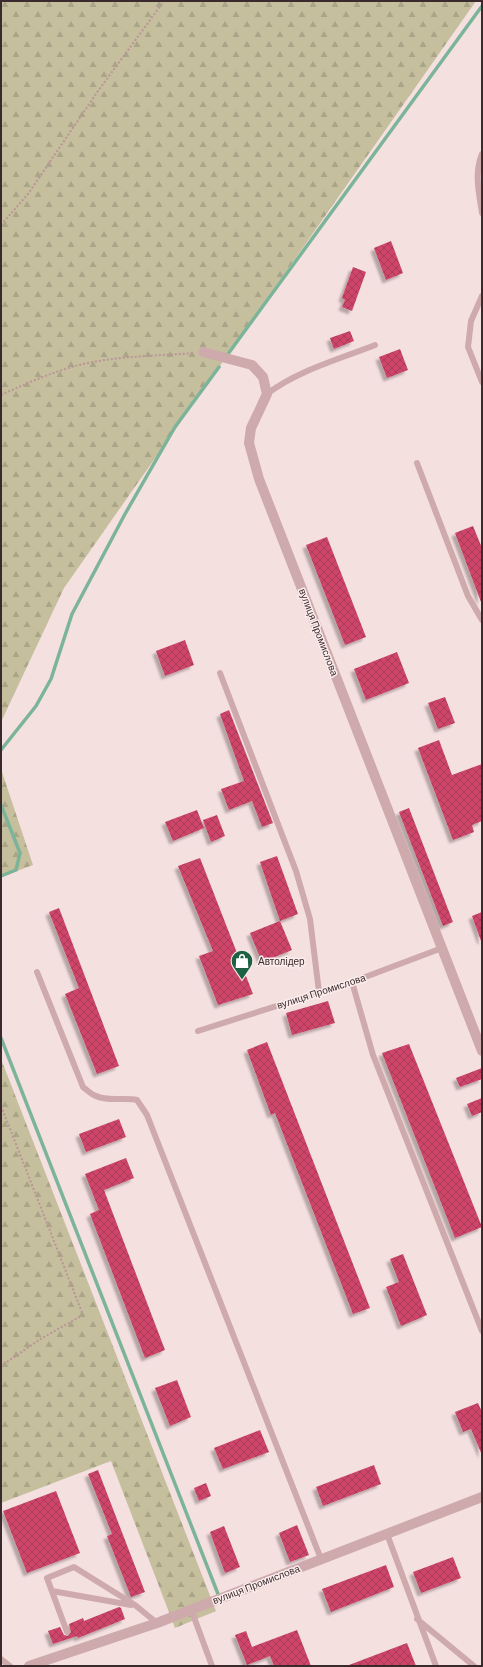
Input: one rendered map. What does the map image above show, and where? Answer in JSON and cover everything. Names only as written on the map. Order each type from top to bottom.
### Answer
[{"type":"street","points":[[203,352],[252,365],[263,377],[267,394]]},
{"type":"street","name":"вулиця Промислова","points":[[267,394],[251,428],[249,443],[254,463],[482,1051]]},
{"type":"street","name":"вулиця Промислова","points":[[29,1666],[157,1623],[482,1497]]},
{"type":"lane","points":[[482,154],[478,163],[478,181],[482,213]]},
{"type":"lane","points":[[482,296],[471,321],[468,347],[482,382]]},
{"type":"lane","points":[[267,394],[278,385],[293,378],[375,345]]},
{"type":"lane","points":[[417,463],[468,596],[482,620]]},
{"type":"lane","points":[[220,673],[296,871],[310,919],[319,992]]},
{"type":"lane","name":"вулиця Промислова","points":[[198,1031],[352,982],[442,948]]},
{"type":"lane","points":[[37,972],[83,1087],[96,1096],[108,1099],[126,1098],[137,1100],[147,1115],[321,1559]]},
{"type":"lane","points":[[352,982],[373,1055],[482,1331]]},
{"type":"lane","points":[[387,1534],[436,1666]]},
{"type":"lane","points":[[67,1632],[47,1578],[74,1567],[135,1606],[157,1623]]},
{"type":"lane","points":[[52,1591],[135,1606]]},
{"type":"lane","points":[[191,1609],[212,1666]]},
{"type":"lane","points":[[417,1618],[474,1666]]},
{"type":"lane","points":[[1,1659],[10,1666]]},
{"type":"path","points":[[1,225],[28,194],[98,91],[164,1]]},
{"type":"path","points":[[1,395],[58,371],[76,366],[131,358],[203,352]]},
{"type":"path","points":[[1,1106],[83,1315],[42,1338],[1,1366]]},
{"type":"green space","points":[[1,1],[476,1],[64,588],[1,722]]},
{"type":"green space","points":[[1,769],[33,865],[1,877]]},
{"type":"green space","points":[[1,1059],[216,1611],[175,1628],[111,1461],[1,1503]]},
{"type":"building","points":[[391,241],[403,273],[386,280],[374,248]]},
{"type":"building","points":[[353,267],[366,272],[352,311],[342,307],[345,300],[342,298]]},
{"type":"building","points":[[350,331],[354,341],[334,349],[330,338]]},
{"type":"building","points":[[400,349],[408,370],[387,378],[379,357]]},
{"type":"building","points":[[473,526],[482,548],[481,602],[455,533]]},
{"type":"building","points":[[327,537],[366,637],[345,645],[306,545]]},
{"type":"building","points":[[185,640],[194,665],[165,676],[156,651]]},
{"type":"building","points":[[397,652],[409,683],[366,700],[354,669]]},
{"type":"building","points":[[445,697],[455,723],[438,729],[428,703]]},
{"type":"building","points":[[229,710],[273,823],[262,827],[252,801],[229,810],[221,789],[244,781],[220,714]]},
{"type":"building","points":[[439,740],[452,775],[482,764],[482,821],[472,825],[474,832],[453,840],[418,748]]},
{"type":"building","points":[[409,808],[453,922],[443,926],[399,812]]},
{"type":"building","points":[[197,810],[204,828],[173,841],[165,822]]},
{"type":"building","points":[[217,815],[225,836],[211,842],[203,820]]},
{"type":"building","points":[[277,856],[298,914],[280,921],[260,862]]},
{"type":"building","points":[[200,858],[253,994],[218,1005],[199,956],[213,951],[178,866]]},
{"type":"building","points":[[59,908],[119,1066],[97,1074],[65,994],[79,988],[49,912]]},
{"type":"building","points":[[482,912],[482,941],[481,941],[472,916]]},
{"type":"building","points":[[280,921],[292,950],[262,962],[250,933]]},
{"type":"building","points":[[328,1001],[335,1023],[292,1035],[286,1013]]},
{"type":"building","points":[[267,1042],[370,1308],[353,1314],[275,1113],[271,1115],[247,1050]]},
{"type":"building","points":[[409,1044],[482,1227],[455,1238],[382,1053]]},
{"type":"building","points":[[482,1068],[482,1079],[460,1087],[456,1078]]},
{"type":"building","points":[[482,1098],[482,1112],[472,1116],[467,1104]]},
{"type":"building","points":[[119,1119],[126,1137],[86,1152],[79,1134]]},
{"type":"building","points":[[126,1158],[134,1178],[104,1190],[165,1350],[145,1358],[90,1214],[99,1210],[85,1174]]},
{"type":"building","points":[[403,1254],[427,1315],[401,1326],[386,1287],[399,1282],[390,1259]]},
{"type":"building","points":[[177,1380],[191,1417],[170,1426],[155,1388]]},
{"type":"building","points":[[478,1403],[482,1412],[482,1455],[471,1429],[463,1432],[455,1412]]},
{"type":"building","points":[[260,1430],[269,1452],[223,1469],[214,1448]]},
{"type":"building","points":[[374,1465],[381,1484],[323,1506],[316,1487]]},
{"type":"building","points":[[98,1470],[145,1592],[131,1597],[107,1536],[112,1534],[88,1474]]},
{"type":"building","points":[[206,1483],[211,1496],[199,1501],[194,1488]]},
{"type":"building","points":[[56,1491],[80,1553],[27,1573],[3,1511]]},
{"type":"building","points":[[297,1525],[309,1555],[290,1562],[279,1533]]},
{"type":"building","points":[[224,1526],[240,1567],[225,1573],[210,1532]]},
{"type":"building","points":[[453,1557],[461,1578],[421,1593],[413,1572]]},
{"type":"building","points":[[386,1565],[394,1587],[331,1612],[322,1589]]},
{"type":"building","points":[[119,1607],[121,1608],[125,1619],[78,1638],[77,1636],[53,1644],[48,1631],[60,1627],[64,1635],[68,1636],[71,1632],[69,1624],[83,1618],[84,1621]]},
{"type":"building","points":[[297,1630],[311,1666],[274,1666],[270,1656],[247,1665],[235,1635],[246,1631],[252,1647]]},
{"type":"building","points":[[407,1643],[416,1666],[349,1666],[349,1665]]},
{"type":"waterway","points":[[228,354],[482,6]]},
{"type":"waterway","points":[[1,750],[36,706],[51,679],[72,614],[125,514],[175,427],[219,367]]},
{"type":"waterway","points":[[1,805],[20,853],[16,870],[1,876]]},
{"type":"waterway","points":[[1,1038],[218,1594]]},
{"type":"place","name":"Автолідер","points":[[242,980]]}]
